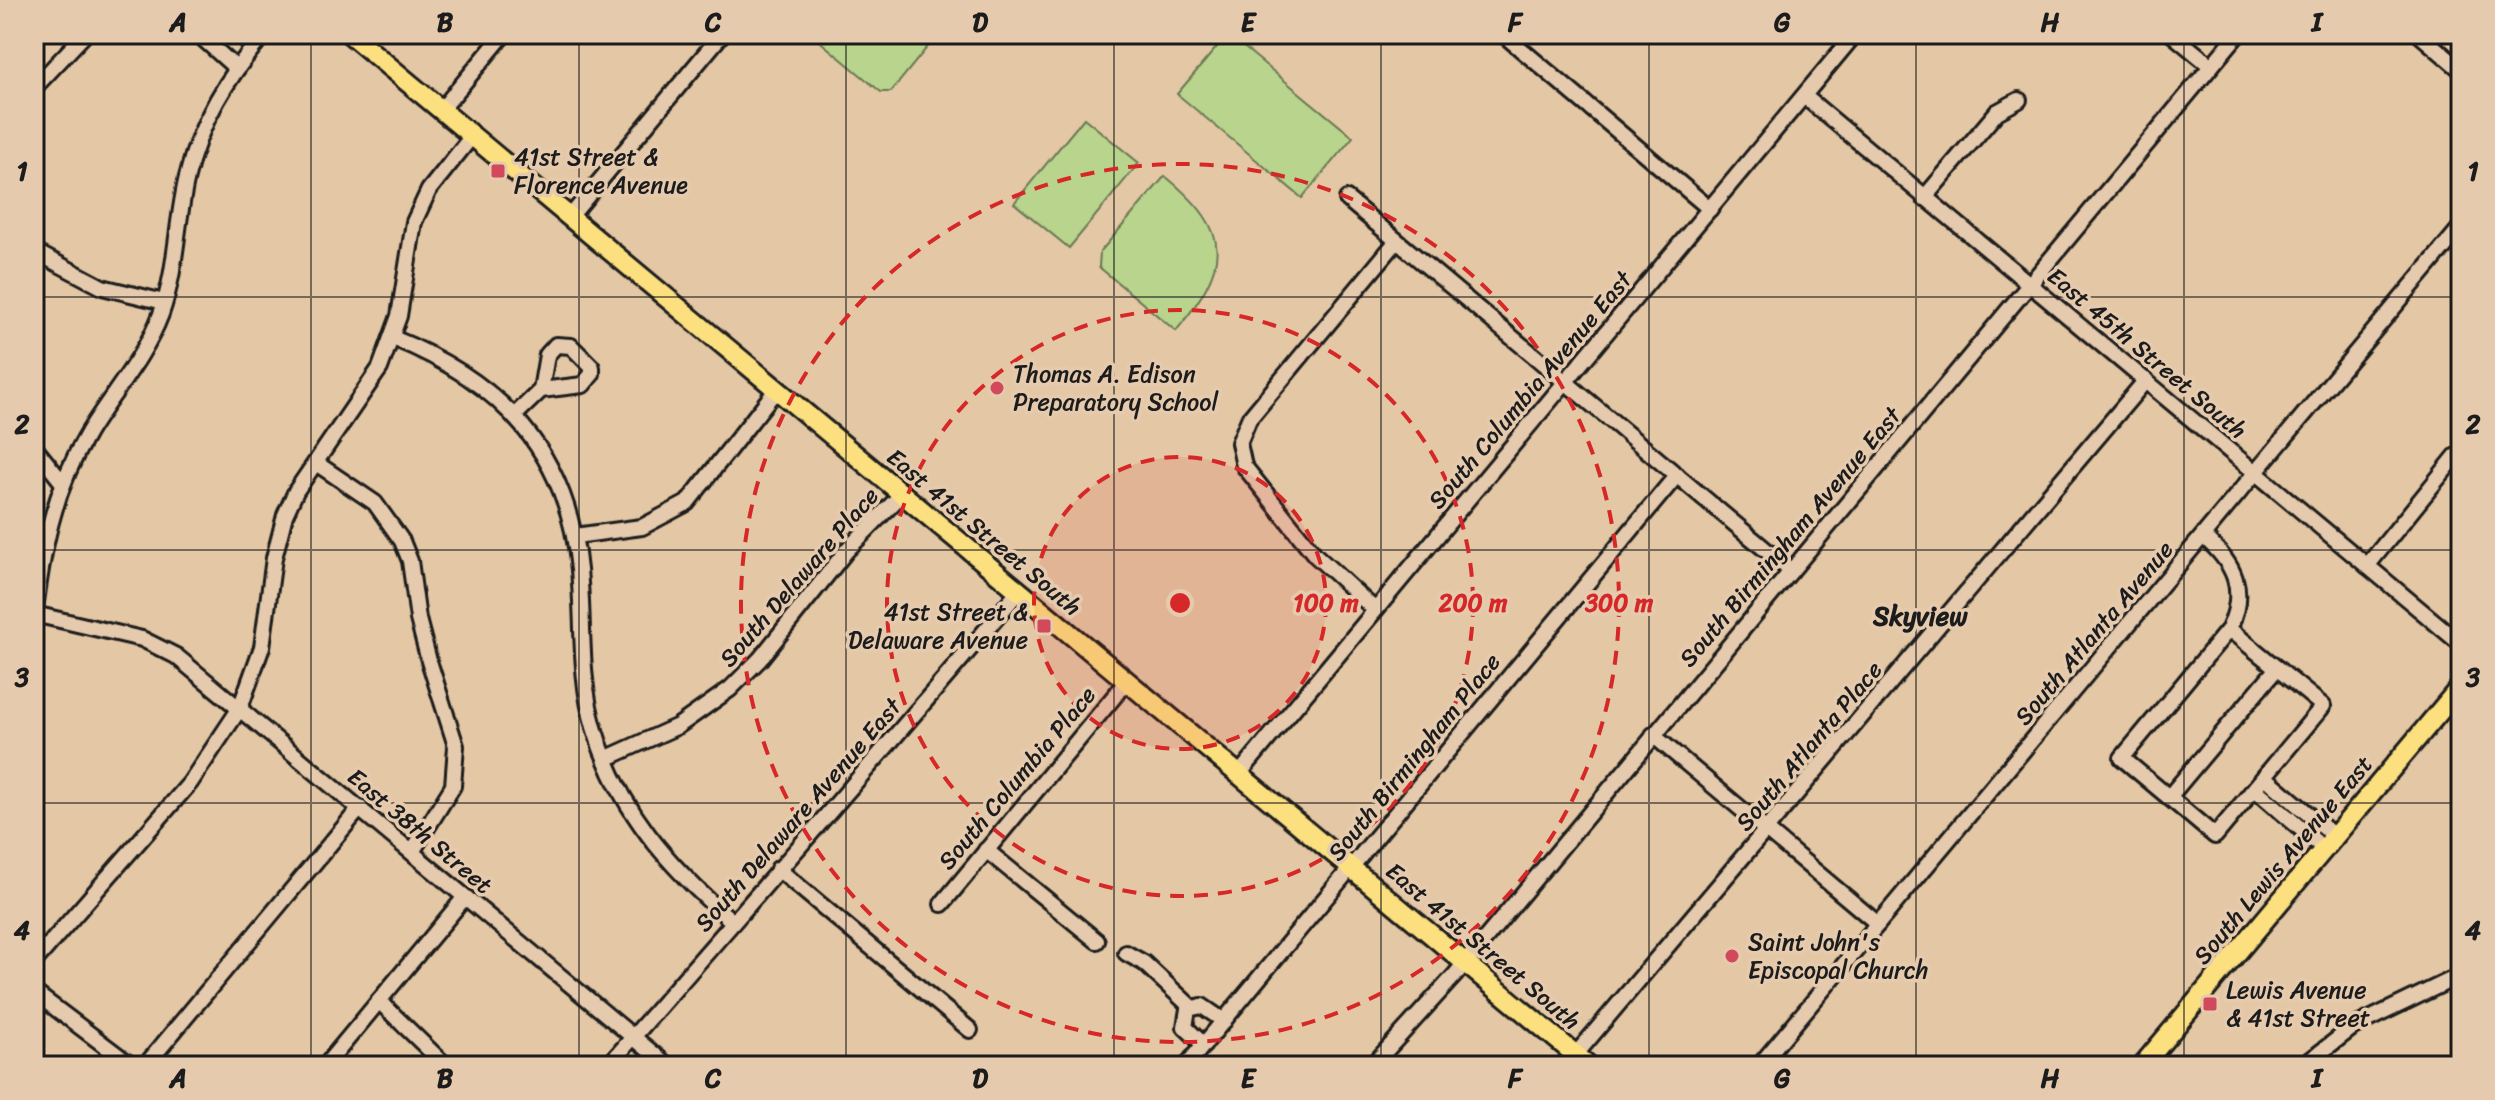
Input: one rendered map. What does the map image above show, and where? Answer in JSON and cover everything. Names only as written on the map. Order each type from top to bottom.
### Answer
[{"type":"main road","name":"East 41st Street South","points":[[350,34],[1465,962],[1577,1062]]},
{"type":"main road","name":"South Lewis Avenue East","points":[[2142,1066],[2461,686]]},
{"type":"street","points":[[34,88],[85,34]]},
{"type":"street","points":[[198,34],[236,68]]},
{"type":"street","points":[[34,615],[43,548],[62,482],[90,430],[150,339],[164,302],[190,167],[210,112],[236,68],[264,34]]},
{"type":"street","points":[[441,110],[504,34]]},
{"type":"street","points":[[569,218],[722,34]]},
{"type":"street","points":[[1503,34],[1710,209]]},
{"type":"street","name":"South Columbia Avenue East","points":[[1239,774],[1855,34]]},
{"type":"street","points":[[2172,34],[2211,66]]},
{"type":"street","name":"South Birmingham Avenue East","points":[[1372,1066],[1465,962],[2238,34]]},
{"type":"street","points":[[2419,34],[2461,70]]},
{"type":"street","name":"East 45th Street South","points":[[1804,96],[2461,644]]},
{"type":"street","points":[[1924,198],[1997,112],[2019,100]]},
{"type":"street","points":[[34,962],[190,783],[240,708],[262,647],[278,534],[296,491],[367,392],[393,338],[414,222],[429,190],[472,136]]},
{"type":"street","points":[[1347,199],[1791,571]]},
{"type":"street","name":"South Atlanta Avenue","points":[[1759,1066],[2461,227]]},
{"type":"street","points":[[1375,610],[1315,555],[1244,466],[1239,443],[1249,419],[1396,242]]},
{"type":"street","points":[[34,251],[102,287],[164,302]]},
{"type":"street","points":[[393,338],[467,374],[515,415],[551,470],[575,536],[587,696],[605,759],[628,807],[663,856],[733,922]]},
{"type":"street","name":"South Atlanta Place","points":[[1577,1062],[1766,830],[2146,380]]},
{"type":"street","points":[[515,415],[541,390]]},
{"type":"street","points":[[575,536],[642,527],[687,503],[776,390]]},
{"type":"street","points":[[34,447],[62,482]]},
{"type":"street","points":[[2367,566],[2456,456]]},
{"type":"street","points":[[316,463],[375,503],[402,541],[410,561],[429,661],[453,735],[456,769],[453,786],[412,852]]},
{"type":"street","name":"South Birmingham Place","points":[[1186,1066],[1677,475]]},
{"type":"street","name":"South Delaware Place","points":[[605,759],[678,726],[730,689],[760,659],[847,550],[901,495]]},
{"type":"street","points":[[2204,537],[2217,549],[2237,579],[2238,605],[2229,629],[2122,758],[2215,836],[2323,706],[2229,629]]},
{"type":"street","name":"South Delaware Avenue East","points":[[608,1066],[906,727],[1018,592]]},
{"type":"street","name":"East 38th Street","points":[[34,615],[138,638],[176,656],[668,1066]]},
{"type":"street","points":[[2169,797],[2277,668]]},
{"type":"street","name":"South Columbia Place","points":[[942,904],[1127,681]]},
{"type":"street","points":[[1653,735],[1878,924]]},
{"type":"street","points":[[2265,777],[2329,842]]},
{"type":"street","points":[[2255,789],[2329,842]]},
{"type":"street","points":[[145,1066],[360,808]]},
{"type":"street","points":[[986,850],[1097,941]]},
{"type":"street","points":[[778,869],[970,1030]]},
{"type":"street","points":[[325,1066],[465,897]]},
{"type":"street","points":[[1126,953],[1144,963],[1191,1007]]},
{"type":"street","points":[[2303,1066],[2353,1027],[2461,975]]},
{"type":"street","points":[[34,992],[132,1066]]},
{"type":"street","points":[[379,1001],[446,1066]]},
{"type":"street","points":[[1204,1045],[1185,1027],[1184,1014],[1191,1007],[1202,1006],[1224,1021]]},
{"type":"green space","points":[[811,34],[938,34],[891,92],[881,92]]},
{"type":"green space","points":[[1228,34],[1353,137],[1302,198],[1177,94]]},
{"type":"green space","points":[[1084,118],[1139,163],[1069,248],[1014,203]]},
{"type":"green space","points":[[1165,176],[1204,215],[1217,250],[1206,287],[1176,331],[1099,267],[1100,252]]},
{"type":"place","name":"41st Street & Florence Avenue","points":[[498,171]]},
{"type":"place","name":"Thomas A. Edison Preparatory School","points":[[997,388]]},
{"type":"place","name":"41st Street & Delaware Avenue","points":[[1044,626]]},
{"type":"place","name":"Saint John's Episcopal Church","points":[[1732,956]]},
{"type":"place","name":"Lewis Avenue & 41st Street","points":[[2210,1004]]},
{"type":"district","name":"Skyview","points":[[1920,616]]}]
